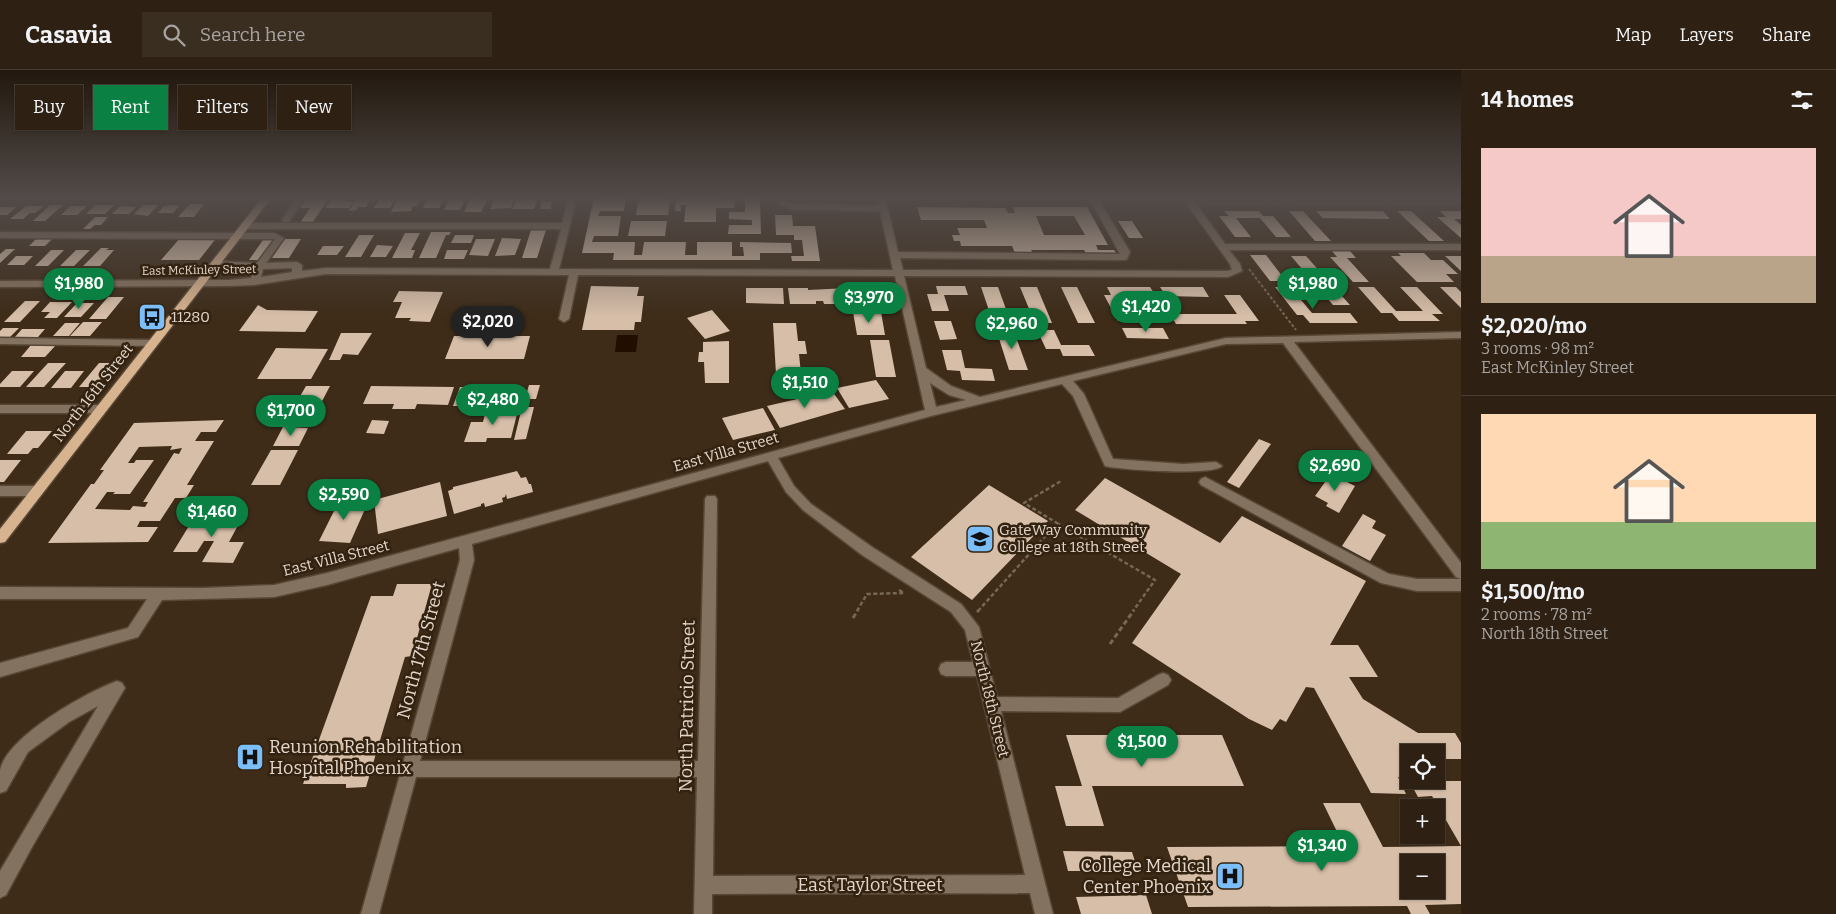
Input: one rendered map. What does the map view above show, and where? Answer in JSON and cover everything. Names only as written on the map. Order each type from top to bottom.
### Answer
[{"type":"main road","name":"North 16th Street","points":[[0,538],[238,236]]},
{"type":"street","points":[[254,282],[260,265],[280,238],[275,236]]},
{"type":"street","points":[[554,272],[563,236]]},
{"type":"street","points":[[891,236],[931,412]]},
{"type":"street","points":[[895,256],[1124,257],[1125,252],[1116,236]]},
{"type":"street","points":[[1214,236],[1222,247],[1461,247]]},
{"type":"street","name":"East McKinley Street","points":[[0,284],[200,284],[254,282],[297,273],[326,271],[1228,274],[1237,271],[1235,264],[1222,247]]},
{"type":"street","points":[[216,264],[296,265],[297,273]]},
{"type":"street","points":[[564,319],[574,272]]},
{"type":"street","name":"East Villa Street","points":[[0,593],[204,594],[274,590],[327,579],[931,412],[1226,341],[1461,335]]},
{"type":"street","points":[[1286,339],[1461,573]]},
{"type":"street","points":[[0,341],[153,343]]},
{"type":"street","points":[[922,371],[943,388],[961,396],[983,399]]},
{"type":"street","points":[[1064,379],[1078,394],[1109,463],[1183,468],[1216,466]]},
{"type":"street","points":[[0,409],[101,409]]},
{"type":"street","name":"North 18th Street","points":[[771,456],[790,489],[807,507],[867,551],[956,608],[972,627],[1044,914]]},
{"type":"street","points":[[1205,482],[1386,579],[1417,585],[1461,585]]},
{"type":"street","points":[[0,491],[36,491]]},
{"type":"street","name":"North Patricio Street","points":[[703,914],[712,499]]},
{"type":"street","name":"North 17th Street","points":[[370,914],[466,560],[465,540]]},
{"type":"street","points":[[0,670],[133,633],[158,594]]},
{"type":"street","points":[[946,669],[983,669]]},
{"type":"street","points":[[992,704],[1120,705],[1163,680]]},
{"type":"street","points":[[0,785],[22,748],[63,717],[117,688],[26,841],[0,889]]},
{"type":"street","points":[[409,770],[705,768]]},
{"type":"street","name":"East Taylor Street","points":[[703,885],[1037,884]]},
{"type":"path","points":[[1248,268],[1297,331]]},
{"type":"path","points":[[1061,481],[1024,503],[1155,580],[1110,644]]},
{"type":"path","points":[[977,612],[1057,523]]},
{"type":"path","points":[[853,618],[867,594],[904,593],[895,586]]},
{"type":"shaded area","points":[[617,335],[638,335],[636,352],[615,352]]},
{"type":"building","points":[[218,236],[199,260],[161,260],[181,237]]},
{"type":"building","points":[[358,236],[373,236],[361,257],[345,257]]},
{"type":"building","points":[[403,236],[418,236],[411,250],[415,250],[412,258],[392,258]]},
{"type":"building","points":[[429,236],[445,236],[436,258],[419,258]]},
{"type":"building","points":[[454,236],[473,236],[471,243],[451,243]]},
{"type":"building","points":[[529,236],[544,236],[537,258],[522,258]]},
{"type":"building","points":[[586,236],[594,236],[592,242],[635,242],[634,255],[642,255],[644,242],[686,242],[685,255],[697,255],[697,242],[732,242],[732,256],[744,256],[743,247],[740,247],[740,242],[791,243],[792,253],[760,253],[760,260],[613,260],[614,253],[582,253]]},
{"type":"building","points":[[794,236],[816,236],[820,261],[792,261],[791,256],[804,256],[802,240],[794,240]]},
{"type":"building","points":[[952,236],[1103,236],[1108,245],[1096,245],[1098,250],[1114,250],[1116,253],[1086,253],[1084,250],[1031,250],[1033,253],[1015,253],[1012,246],[961,246],[960,241],[954,241]]},
{"type":"building","points":[[1128,236],[1143,238],[1129,238]]},
{"type":"building","points":[[1311,236],[1327,236],[1331,241],[1315,241]]},
{"type":"building","points":[[1424,236],[1439,236],[1444,241],[1429,241]]},
{"type":"building","points":[[502,238],[521,239],[515,255],[495,256]]},
{"type":"building","points":[[36,239],[52,239],[45,246],[29,246]]},
{"type":"building","points":[[285,239],[301,239],[289,258],[272,258]]},
{"type":"building","points":[[476,239],[495,239],[488,256],[469,255]]},
{"type":"building","points":[[263,240],[275,240],[261,260],[249,260]]},
{"type":"building","points":[[377,245],[393,246],[386,257],[370,257]]},
{"type":"building","points":[[323,246],[344,246],[337,255],[317,255]]},
{"type":"building","points":[[101,248],[114,250],[100,266],[83,266]]},
{"type":"building","points":[[6,249],[15,249],[0,263],[0,254]]},
{"type":"building","points":[[51,250],[64,250],[48,266],[35,266]]},
{"type":"building","points":[[76,250],[90,250],[74,266],[60,266]]},
{"type":"building","points":[[447,250],[468,250],[464,259],[444,259]]},
{"type":"building","points":[[1332,251],[1350,251],[1356,258],[1347,258],[1369,282],[1353,282],[1330,257],[1337,257]]},
{"type":"building","points":[[1398,253],[1424,253],[1431,260],[1443,260],[1458,274],[1446,274],[1454,282],[1417,282],[1391,256],[1401,256]]},
{"type":"building","points":[[1250,255],[1266,255],[1286,281],[1270,281]]},
{"type":"building","points":[[16,256],[33,256],[24,265],[7,265]]},
{"type":"building","points":[[1291,256],[1306,256],[1350,305],[1333,305]]},
{"type":"building","points":[[1445,256],[1461,256],[1461,271]]},
{"type":"building","points":[[591,286],[639,287],[637,296],[644,296],[641,322],[635,322],[634,330],[582,330]]},
{"type":"building","points":[[936,286],[965,286],[968,295],[944,295],[949,311],[932,311],[927,294],[938,294]]},
{"type":"building","points":[[981,287],[998,287],[1011,323],[993,322]]},
{"type":"building","points":[[1020,287],[1037,287],[1052,323],[1035,323]]},
{"type":"building","points":[[1061,287],[1077,287],[1095,323],[1078,323]]},
{"type":"building","points":[[1107,287],[1150,287],[1156,296],[1121,296],[1135,321],[1118,321],[1104,295],[1111,295]]},
{"type":"building","points":[[1160,287],[1203,287],[1209,297],[1166,296]]},
{"type":"building","points":[[1275,287],[1290,287],[1312,313],[1350,313],[1358,323],[1310,323],[1303,315],[1297,315]]},
{"type":"building","points":[[1358,287],[1374,287],[1396,311],[1423,311],[1400,287],[1417,287],[1443,314],[1432,314],[1440,321],[1399,321],[1392,313],[1381,313]]},
{"type":"building","points":[[1440,287],[1456,287],[1461,292],[1461,308]]},
{"type":"building","points":[[746,288],[783,288],[784,304],[746,303]]},
{"type":"building","points":[[788,288],[808,288],[808,290],[848,288],[851,304],[824,304],[823,301],[816,301],[816,304],[790,304]]},
{"type":"building","points":[[855,288],[877,289],[881,308],[858,308]]},
{"type":"building","points":[[399,291],[443,292],[430,322],[409,321],[411,318],[395,318],[402,302],[393,302]]},
{"type":"building","points":[[1224,295],[1240,295],[1259,321],[1245,321],[1247,324],[1176,324],[1170,314],[1237,314]]},
{"type":"building","points":[[108,297],[124,297],[106,319],[89,319]]},
{"type":"building","points":[[25,301],[40,301],[20,322],[4,322]]},
{"type":"building","points":[[50,302],[72,302],[57,318],[44,318],[50,312],[41,312]]},
{"type":"building","points":[[77,303],[94,303],[81,317],[64,317]]},
{"type":"building","points":[[258,305],[267,310],[318,311],[305,332],[239,331]]},
{"type":"building","points":[[712,310],[730,331],[705,339],[687,318]]},
{"type":"building","points":[[853,312],[881,312],[885,335],[857,335]]},
{"type":"building","points":[[934,321],[951,321],[957,339],[940,340]]},
{"type":"building","points":[[83,322],[102,322],[90,336],[70,336]]},
{"type":"building","points":[[65,323],[80,323],[69,336],[53,336]]},
{"type":"building","points":[[773,323],[796,323],[798,341],[805,341],[807,354],[799,354],[801,374],[776,374]]},
{"type":"building","points":[[3,328],[19,328],[10,337],[0,337],[0,331]]},
{"type":"building","points":[[1122,328],[1163,328],[1169,339],[1127,338]]},
{"type":"building","points":[[22,329],[45,329],[38,337],[15,337]]},
{"type":"building","points":[[996,329],[1013,329],[1028,370],[1009,370]]},
{"type":"building","points":[[1037,330],[1054,330],[1061,345],[1089,345],[1095,356],[1063,356],[1060,349],[1046,349]]},
{"type":"building","points":[[341,333],[372,333],[358,355],[343,354],[340,360],[329,360]]},
{"type":"building","points":[[454,336],[530,336],[524,359],[445,359]]},
{"type":"building","points":[[870,340],[889,340],[896,377],[876,377]]},
{"type":"building","points":[[729,341],[729,383],[705,383],[704,362],[698,362],[699,352],[703,352],[703,342]]},
{"type":"building","points":[[31,345],[56,345],[45,357],[21,357]]},
{"type":"building","points":[[276,348],[328,349],[311,379],[257,379]]},
{"type":"building","points":[[942,350],[961,350],[965,368],[992,369],[995,381],[962,380],[960,371],[947,370]]},
{"type":"building","points":[[48,363],[66,363],[44,387],[26,387]]},
{"type":"building","points":[[99,363],[114,363],[94,387],[79,387]]},
{"type":"building","points":[[12,371],[34,371],[20,387],[0,387],[0,384]]},
{"type":"building","points":[[65,371],[84,371],[71,388],[51,388]]},
{"type":"building","points":[[876,380],[889,399],[849,408],[837,388]]},
{"type":"building","points":[[529,385],[540,385],[536,399],[525,399]]},
{"type":"building","points":[[306,386],[330,386],[320,405],[295,405]]},
{"type":"building","points":[[371,386],[454,387],[448,405],[417,404],[415,409],[392,409],[394,404],[363,404]]},
{"type":"building","points":[[460,387],[487,387],[486,392],[492,392],[494,387],[521,387],[517,404],[491,404],[486,410],[468,409],[469,406],[453,406]]},
{"type":"building","points":[[832,391],[845,409],[780,428],[767,406]]},
{"type":"building","points":[[302,406],[323,406],[313,425],[284,425],[285,422],[293,422]]},
{"type":"building","points":[[522,407],[534,407],[526,439],[514,440]]},
{"type":"building","points":[[763,408],[775,430],[733,440],[722,418]]},
{"type":"building","points":[[486,410],[518,410],[511,438],[487,438],[486,442],[464,442],[471,422],[483,422]]},
{"type":"building","points":[[224,420],[216,432],[201,432],[195,441],[214,441],[187,485],[194,485],[186,498],[175,498],[160,521],[140,521],[137,527],[158,527],[148,542],[48,543],[91,484],[94,484],[104,470],[100,470],[134,423]],"holes":[[[172,446],[170,450],[182,448],[179,454],[174,453],[143,502],[148,502],[145,507],[133,506],[130,510],[95,509],[107,492],[130,494],[154,460],[136,460],[134,463],[128,463],[139,447]]]},
{"type":"building","points":[[372,420],[389,421],[384,434],[366,433]]},
{"type":"building","points":[[283,427],[308,428],[299,446],[273,446]]},
{"type":"building","points":[[26,431],[52,431],[38,448],[33,448],[28,454],[7,454]]},
{"type":"building","points":[[1259,439],[1271,444],[1239,488],[1227,482]]},
{"type":"building","points":[[271,450],[298,450],[280,485],[251,485]]},
{"type":"building","points":[[0,460],[21,460],[4,482],[0,482]]},
{"type":"building","points":[[517,471],[521,478],[526,477],[529,484],[531,484],[533,492],[507,499],[506,494],[502,498],[503,502],[485,507],[484,503],[481,506],[454,514],[448,491],[453,489],[453,487]]},
{"type":"building","points":[[1333,471],[1345,477],[1343,480],[1355,486],[1339,513],[1326,506],[1328,503],[1315,496]]},
{"type":"building","points":[[1105,478],[1220,543],[1242,516],[1366,581],[1330,645],[1358,645],[1378,677],[1349,677],[1363,699],[1418,733],[1455,733],[1461,743],[1461,759],[1445,759],[1445,744],[1400,744],[1400,777],[1398,777],[1400,789],[1404,789],[1406,794],[1371,793],[1314,688],[1306,687],[1286,722],[1280,719],[1272,730],[1249,719],[1132,643],[1181,574],[1075,510]]},
{"type":"building","points":[[440,482],[447,516],[378,534],[374,500]]},
{"type":"building","name":"GateWay Community College at 18th Street","points":[[989,485],[1048,521],[972,600],[911,557]]},
{"type":"building","points":[[340,499],[369,500],[350,543],[319,541]]},
{"type":"building","points":[[1363,514],[1376,521],[1372,528],[1386,535],[1370,561],[1342,546]]},
{"type":"building","points":[[195,516],[243,516],[229,542],[244,542],[233,563],[202,562],[214,541],[204,541],[197,552],[173,552]]},
{"type":"building","points":[[397,584],[432,584],[412,656],[405,657],[366,787],[346,788],[346,784],[303,784],[371,596],[393,596]]},
{"type":"building","points":[[1066,735],[1222,735],[1244,786],[1092,786],[1104,826],[1066,826],[1055,786],[1082,786]]},
{"type":"building","points":[[1445,781],[1461,781],[1461,846],[1445,818],[1445,799],[1434,799],[1432,796],[1418,797],[1414,789],[1445,789]]},
{"type":"building","points":[[1323,803],[1360,803],[1383,847],[1461,846],[1461,904],[1425,905],[1430,914],[1411,914],[1407,906],[1188,907],[1167,847],[1344,846]]},
{"type":"building","points":[[1063,851],[1132,852],[1138,871],[1068,871]]},
{"type":"building","points":[[1146,895],[1152,914],[1081,914],[1076,897]]},
{"type":"place","name":"11280","points":[[152,317]]},
{"type":"place","name":"GateWay Community College at 18th Street","points":[[980,539]]},
{"type":"place","name":"Reunion Rehabilitation Hospital Phoenix","points":[[250,757]]},
{"type":"place","name":"College Medical Center Phoenix","points":[[1230,876]]}]
